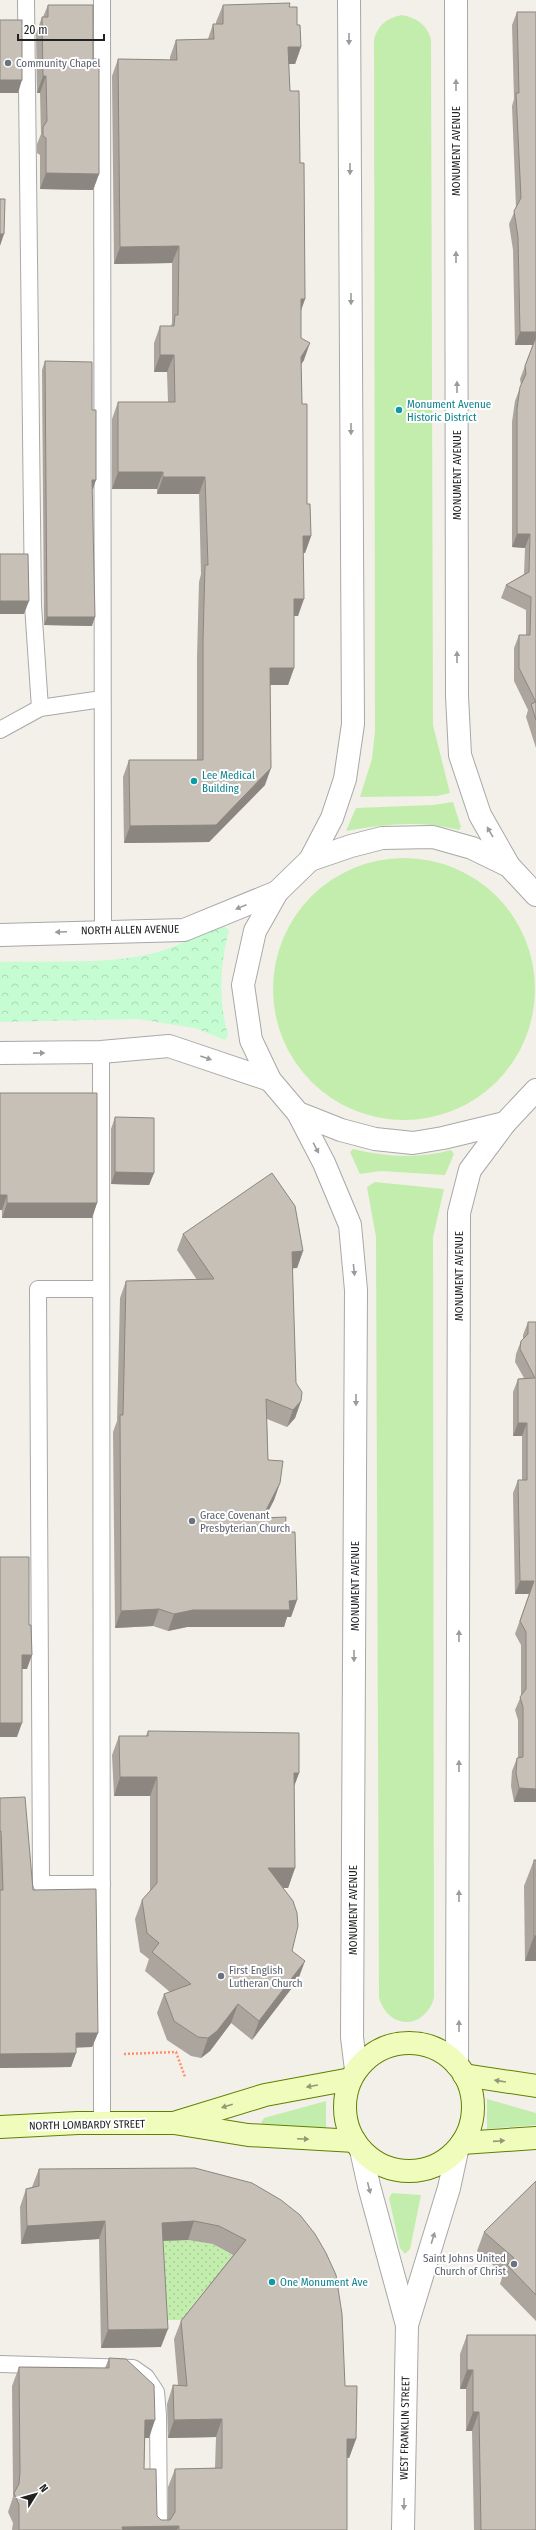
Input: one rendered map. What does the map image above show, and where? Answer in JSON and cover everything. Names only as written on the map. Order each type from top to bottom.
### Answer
[{"type":"main road","points":[[406,2043],[425,2045],[442,2053],[461,2070],[473,2103],[469,2130],[459,2147],[440,2164],[420,2171],[398,2171],[378,2163],[358,2146],[348,2126],[345,2111],[346,2095],[353,2075],[370,2056],[387,2047],[406,2043]]},
{"type":"main road","points":[[461,2070],[536,2086]]},
{"type":"main road","name":"NORTH LOMBARDY STREET","points":[[174,2123],[265,2095],[353,2075]]},
{"type":"main road","name":"NORTH LOMBARDY STREET","points":[[0,2127],[174,2123],[258,2136],[358,2146]]},
{"type":"main road","points":[[459,2147],[536,2138]]},
{"type":"street","points":[[277,892],[310,860],[332,818],[345,779],[353,724],[349,0]]},
{"type":"street","name":"MONUMENT AVENUE","points":[[456,0],[457,696],[460,754],[480,815],[509,866]]},
{"type":"street","points":[[310,860],[382,838],[408,836],[433,837],[472,848],[509,866],[536,895]]},
{"type":"street","name":"MONUMENT AVENUE","points":[[277,892],[255,931],[244,985],[251,1040],[270,1080],[298,1114],[324,1163],[350,1225],[356,1290],[353,2075]]},
{"type":"street","name":"NORTH ALLEN AVENUE","points":[[0,935],[103,930],[184,930],[277,892]]},
{"type":"street","points":[[0,1053],[101,1052],[169,1046],[270,1080]]},
{"type":"street","name":"MONUMENT AVENUE","points":[[461,2070],[459,1212],[470,1170],[504,1123],[536,1090]]},
{"type":"street","points":[[298,1114],[341,1130],[375,1139],[413,1143],[443,1138],[504,1123]]},
{"type":"street","name":"WEST FRANKLIN STREET","points":[[358,2146],[407,2325]]},
{"type":"street","name":"WEST FRANKLIN STREET","points":[[403,2530],[407,2325],[449,2188],[459,2147]]},
{"type":"lane","points":[[26,0],[33,605],[40,708]]},
{"type":"lane","points":[[102,0],[103,930]]},
{"type":"lane","points":[[0,730],[40,708],[102,700]]},
{"type":"lane","points":[[101,1052],[102,1884],[96,1921],[102,2124]]},
{"type":"lane","points":[[101,1289],[38,1290],[42,1884],[102,1884]]},
{"type":"lane","points":[[0,2364],[133,2368],[146,2377],[156,2392],[158,2416],[159,2530]]},
{"type":"path","points":[[145,2053],[176,2052],[185,2077]]},
{"type":"green space","points":[[402,15],[420,22],[426,29],[431,39],[433,725],[450,793],[437,796],[360,797],[372,759],[375,731],[374,39],[378,29],[384,22]]},
{"type":"green space","points":[[453,802],[461,827],[459,830],[430,825],[402,824],[375,826],[346,831],[356,808],[433,805]]},
{"type":"green space","points":[[404,858],[430,861],[454,868],[477,880],[497,896],[513,916],[525,939],[532,963],[535,989],[532,1015],[525,1039],[513,1062],[497,1082],[477,1098],[454,1110],[430,1117],[404,1120],[378,1117],[354,1110],[331,1098],[311,1082],[295,1062],[283,1039],[276,1015],[273,989],[276,963],[283,939],[295,916],[311,896],[331,880],[354,868],[378,861]]},
{"type":"green space","points":[[224,926],[229,930],[221,982],[223,1008],[228,1035],[225,1040],[195,1028],[137,1019],[0,1022],[0,962],[71,962],[124,959],[152,954]]},
{"type":"green space","points":[[353,1149],[378,1154],[402,1156],[426,1155],[451,1150],[454,1154],[445,1175],[381,1171],[360,1174],[350,1152]]},
{"type":"green space","points":[[375,1182],[444,1189],[433,1237],[434,1998],[423,2016],[406,2022],[390,2016],[379,1998],[376,1237],[367,1187]]},
{"type":"green space","points":[[487,2099],[536,2113],[536,2125],[487,2129]]},
{"type":"green space","points":[[326,2101],[326,2128],[264,2126],[261,2123],[264,2118]]},
{"type":"green space","points":[[392,2193],[421,2195],[410,2249],[405,2254],[400,2248],[389,2198]]},
{"type":"green space","points":[[188,2240],[213,2244],[239,2259],[189,2320],[160,2320],[156,2241]]},
{"type":"building","points":[[290,3],[289,7],[297,7],[297,25],[300,25],[301,47],[288,47],[290,91],[299,91],[300,163],[304,163],[305,299],[301,299],[301,338],[310,343],[301,357],[302,404],[307,404],[307,504],[310,504],[311,536],[303,536],[304,599],[294,599],[294,668],[270,668],[271,768],[216,825],[130,826],[129,760],[203,760],[203,640],[205,565],[208,565],[205,477],[163,477],[163,472],[118,472],[118,402],[175,402],[174,355],[160,355],[160,326],[174,326],[175,315],[178,315],[179,246],[120,247],[118,59],[177,60],[176,40],[214,39],[213,24],[223,24],[223,5]]},
{"type":"building","points":[[48,5],[93,5],[93,59],[99,59],[99,174],[46,173],[46,138],[43,136],[43,127],[47,121],[46,76],[43,76],[42,17],[48,17]]},
{"type":"building","points":[[517,12],[536,12],[536,332],[520,332],[518,237],[514,211],[521,198],[516,93],[519,93]]},
{"type":"building","points":[[0,20],[22,20],[22,80],[0,80]]},
{"type":"building","points":[[0,199],[5,199],[4,234],[0,234]]},
{"type":"building","points":[[536,337],[536,702],[519,668],[519,635],[530,635],[531,597],[506,585],[529,572],[530,534],[517,534],[517,409],[520,387],[526,374],[525,366]]},
{"type":"building","points":[[45,361],[92,362],[92,410],[96,410],[96,480],[92,480],[95,617],[47,617]]},
{"type":"building","points":[[0,554],[28,554],[29,601],[0,601]]},
{"type":"building","points":[[536,702],[536,720],[531,704]]},
{"type":"building","points":[[0,1093],[97,1093],[97,1203],[7,1203],[7,1195],[0,1195]]},
{"type":"building","points":[[115,1117],[154,1118],[154,1173],[115,1172]]},
{"type":"building","points":[[272,1173],[295,1206],[303,1251],[292,1252],[296,1383],[302,1392],[301,1401],[293,1410],[266,1399],[268,1460],[283,1461],[280,1483],[262,1518],[286,1517],[285,1532],[295,1532],[297,1600],[289,1601],[290,1610],[193,1610],[174,1614],[159,1609],[121,1611],[120,1415],[123,1415],[126,1281],[214,1279],[183,1234]]},
{"type":"building","points":[[528,1322],[536,1322],[536,1789],[519,1788],[516,1773],[517,1758],[523,1757],[523,1707],[520,1697],[526,1689],[526,1632],[520,1621],[534,1581],[520,1581],[518,1480],[527,1480],[527,1423],[518,1423],[518,1379],[535,1378],[520,1349],[521,1341],[528,1334]]},
{"type":"building","points":[[0,1557],[29,1557],[29,1625],[31,1625],[32,1655],[22,1655],[22,1723],[0,1723]]},
{"type":"building","points":[[148,1731],[299,1733],[299,1773],[294,1773],[295,1868],[268,1868],[293,1901],[297,1913],[298,1926],[292,1951],[305,1961],[259,2021],[238,2004],[217,2031],[208,2038],[198,2037],[174,2021],[164,1994],[191,1984],[152,1952],[159,1943],[147,1933],[142,1900],[157,1883],[157,1777],[120,1777],[119,1736],[148,1736]]},
{"type":"building","points":[[25,1797],[33,1890],[96,1889],[98,2033],[76,2033],[76,2053],[0,2054],[0,1890],[3,1890],[0,1798]]},
{"type":"building","points":[[534,1860],[536,1860],[536,1936],[534,1936]]},
{"type":"building","points":[[195,2168],[252,2183],[281,2200],[300,2215],[315,2234],[336,2275],[342,2314],[345,2386],[357,2386],[356,2439],[347,2439],[347,2530],[179,2530],[179,2526],[122,2527],[123,2530],[19,2530],[19,2505],[14,2493],[19,2484],[20,2472],[19,2367],[109,2368],[109,2358],[126,2359],[154,2385],[155,2420],[145,2420],[144,2469],[156,2469],[157,2516],[161,2520],[170,2520],[175,2512],[175,2469],[222,2468],[222,2419],[174,2420],[173,2385],[187,2386],[181,2321],[246,2240],[219,2226],[194,2221],[162,2223],[168,2329],[108,2330],[105,2221],[27,2226],[26,2189],[39,2186],[39,2169]]},
{"type":"building","name":"Saint Johns United Church of Christ","points":[[536,2181],[536,2295],[507,2265],[514,2258],[484,2232]]},
{"type":"building","points":[[467,2335],[536,2335],[536,2530],[481,2530],[479,2412],[473,2412],[473,2370],[467,2370]]},
{"type":"place","name":"Community Chapel","points":[[8,63]]},
{"type":"place","name":"Monument Avenue Historic District","points":[[399,410]]},
{"type":"place","name":"Lee Medical Building","points":[[194,781]]},
{"type":"place","name":"Grace Covenant Presbyterian Church","points":[[192,1521]]},
{"type":"place","name":"First English Lutheran Church","points":[[221,1976]]},
{"type":"place","name":"Saint Johns United Church of Christ","points":[[514,2264]]},
{"type":"place","name":"One Monument Ave","points":[[272,2282]]}]
